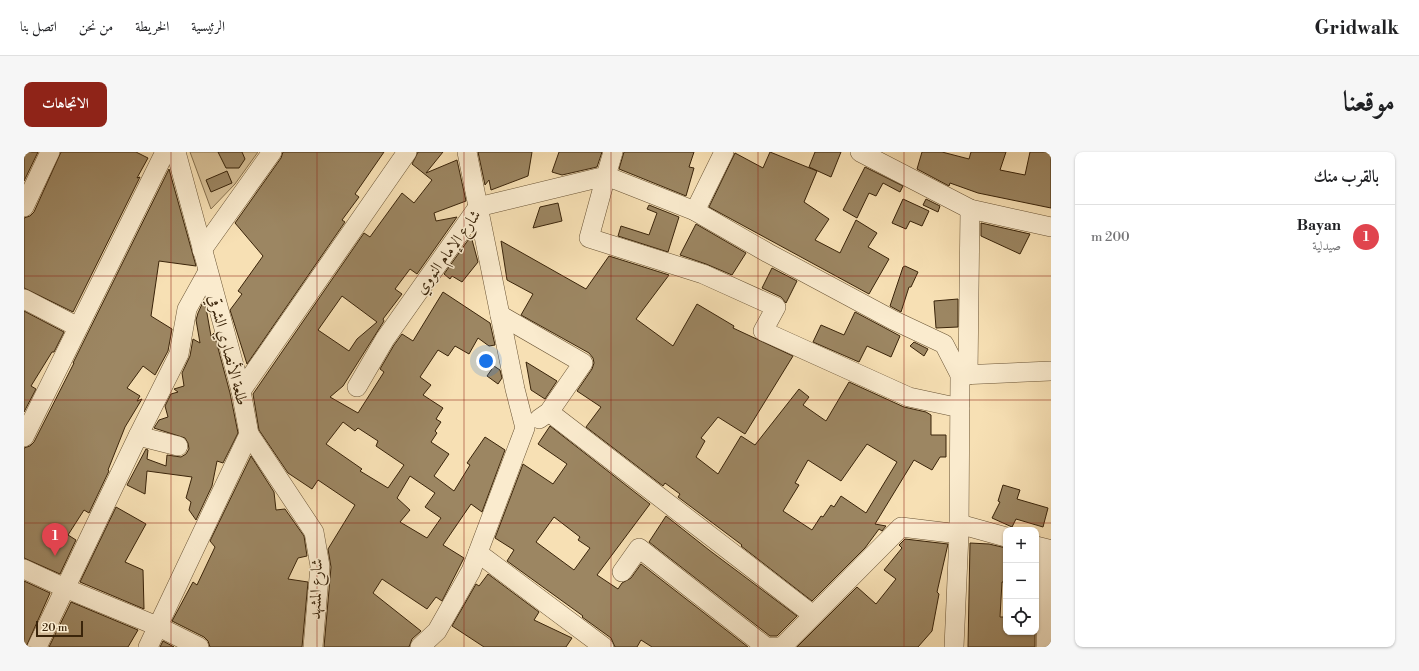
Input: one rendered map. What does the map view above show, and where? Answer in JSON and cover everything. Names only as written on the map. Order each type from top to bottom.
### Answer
[{"type":"street","points":[[24,207],[50,152]]},
{"type":"street","points":[[24,437],[165,152]]},
{"type":"street","name":"طلعة الأنصاري الشرقي","points":[[176,152],[207,273],[240,391],[249,434],[314,532]]},
{"type":"street","points":[[202,250],[272,152]]},
{"type":"street","points":[[240,391],[407,152]]},
{"type":"street","points":[[420,647],[437,630],[471,571],[525,428],[500,315],[467,152]]},
{"type":"street","points":[[613,152],[589,238],[703,274],[776,307],[763,331],[909,397],[960,408]]},
{"type":"street","points":[[695,211],[724,152]]},
{"type":"street","points":[[860,152],[970,209],[1051,226]]},
{"type":"street","points":[[606,176],[695,211],[768,253],[893,320],[944,344],[964,375]]},
{"type":"street","name":"شارع الإمام النووي","points":[[357,387],[384,339],[478,207],[606,176]]},
{"type":"street","points":[[954,647],[959,529],[960,408],[964,375],[970,209]]},
{"type":"street","points":[[37,647],[179,354],[187,309],[207,273]]},
{"type":"street","points":[[24,299],[78,327]]},
{"type":"street","points":[[500,315],[583,363],[549,412],[525,428]]},
{"type":"street","points":[[964,375],[1051,371]]},
{"type":"street","points":[[549,412],[813,615]]},
{"type":"street","points":[[148,647],[249,434]]},
{"type":"street","points":[[138,436],[178,446]]},
{"type":"street","points":[[622,572],[639,548],[766,646],[783,647],[901,527],[959,529],[1003,536]]},
{"type":"street","name":"شارع المشهد","points":[[313,647],[320,566],[314,532]]},
{"type":"street","points":[[1045,548],[1046,647]]},
{"type":"street","points":[[478,553],[604,647]]},
{"type":"street","points":[[24,569],[65,588],[157,626],[199,647]]},
{"type":"shaded area","points":[[190,152],[258,152],[235,184],[211,209]]},
{"type":"building","points":[[24,152],[38,152],[24,181]]},
{"type":"building","points":[[61,152],[136,152],[148,158],[73,312],[24,288],[24,218],[30,216],[34,212]]},
{"type":"building","points":[[218,152],[242,152],[245,159],[239,168],[226,168]]},
{"type":"building","points":[[283,152],[384,152],[355,194],[359,197],[342,220],[345,222],[247,364],[230,310],[242,294],[238,291],[263,256],[235,223],[281,158]]},
{"type":"building","points":[[418,152],[443,152],[426,173],[457,160],[466,201],[434,213],[436,221],[457,217],[417,274],[410,269],[395,289],[402,294],[383,319],[384,321],[343,386],[330,397],[358,413],[384,372],[380,369],[394,345],[402,334],[413,341],[443,292],[490,323],[495,345],[489,346],[478,338],[469,354],[455,346],[448,356],[438,350],[420,377],[431,385],[423,395],[443,408],[436,419],[441,422],[435,431],[437,433],[431,442],[449,454],[434,476],[454,491],[470,465],[467,463],[485,437],[505,450],[482,512],[471,504],[443,545],[464,558],[442,601],[436,597],[427,609],[382,579],[373,593],[421,631],[412,639],[409,647],[324,647],[331,567],[328,549],[355,505],[318,480],[312,489],[288,473],[259,430],[253,394],[364,233],[370,237],[402,193],[414,203],[432,180],[412,164]],"holes":[[[342,296],[377,322],[357,339],[349,351],[318,330]],[[343,422],[355,431],[358,428],[378,441],[376,446],[404,465],[388,488],[360,471],[362,469],[326,444]],[[410,476],[435,493],[425,507],[441,518],[427,538],[400,522],[410,510],[397,498]]]},
{"type":"building","points":[[478,152],[532,152],[528,176],[491,190],[489,180],[485,185]]},
{"type":"building","points":[[559,152],[602,152],[597,167],[562,175],[552,172]]},
{"type":"building","points":[[624,152],[694,152],[689,167],[694,168],[686,196],[619,169]]},
{"type":"building","points":[[770,152],[817,171],[804,202],[829,219],[815,240],[840,253],[856,220],[877,233],[868,247],[889,259],[869,294],[709,207],[735,153],[763,168]]},
{"type":"building","points":[[815,152],[841,152],[831,177],[809,167]]},
{"type":"building","points":[[922,152],[942,152],[969,159],[971,152],[1006,152],[1000,170],[1025,175],[1030,152],[1051,152],[1051,208],[978,193],[950,183],[949,186],[917,169]]},
{"type":"building","points":[[865,167],[903,186],[900,192],[883,183],[876,196],[869,193],[857,218],[843,210]]},
{"type":"building","points":[[169,169],[196,266],[159,261],[151,316],[172,329],[168,351],[155,375],[143,366],[127,388],[140,396],[137,401],[142,399],[125,427],[108,470],[109,471],[89,513],[84,510],[68,535],[76,540],[60,574],[24,558],[24,448],[30,446],[34,442]]},
{"type":"building","points":[[227,171],[232,183],[211,192],[206,180]]},
{"type":"building","points":[[903,199],[929,211],[922,226],[910,221],[906,229],[892,223]]},
{"type":"building","points":[[926,199],[940,206],[938,212],[923,205]]},
{"type":"building","points":[[558,203],[562,221],[533,228],[540,207]]},
{"type":"building","points":[[649,205],[679,217],[668,252],[618,236],[621,226],[649,235],[657,213],[647,209]]},
{"type":"building","points":[[981,223],[1030,234],[1020,254],[981,236]]},
{"type":"building","points":[[696,224],[746,253],[732,275],[680,255]]},
{"type":"building","points":[[471,236],[478,262],[462,282],[452,276],[450,279],[444,274]]},
{"type":"building","points":[[501,241],[586,289],[609,256],[669,275],[636,319],[673,346],[697,304],[734,326],[733,328],[793,356],[745,434],[718,417],[701,438],[705,441],[696,457],[718,474],[741,436],[755,445],[799,389],[809,397],[803,405],[826,421],[849,382],[904,407],[926,412],[931,415],[931,435],[946,435],[946,457],[940,457],[932,470],[914,460],[875,524],[886,526],[882,531],[879,529],[865,548],[812,601],[741,546],[742,545],[678,497],[680,494],[665,483],[663,486],[586,427],[601,407],[577,391],[592,369],[594,363],[593,358],[589,353],[521,315],[533,294],[507,280]],"holes":[[[867,444],[897,462],[866,513],[841,496],[834,507],[831,505],[823,517],[821,516],[812,530],[783,511],[799,485],[795,483],[808,460],[841,481]]]},
{"type":"building","points":[[905,266],[918,272],[911,287],[909,287],[901,312],[890,306],[903,267]]},
{"type":"building","points":[[772,268],[797,281],[786,303],[781,297],[762,288]]},
{"type":"building","points":[[958,299],[958,327],[936,328],[934,301]]},
{"type":"building","points":[[203,302],[205,302],[211,336],[214,333],[230,393],[238,433],[223,463],[217,461],[212,486],[196,520],[189,510],[191,502],[186,498],[192,477],[147,471],[145,494],[127,485],[146,449],[148,450],[147,459],[166,466],[167,455],[181,457],[186,454],[189,449],[185,438],[154,428],[159,420],[168,417],[165,406],[171,394],[178,392],[174,389],[184,386],[182,373],[190,356],[193,339],[200,343],[196,320]]},
{"type":"building","points":[[24,311],[64,332],[54,352],[52,352],[31,386],[36,389],[24,412]]},
{"type":"building","points":[[855,312],[900,336],[891,357],[867,346],[859,362],[813,342],[821,325],[844,335]]},
{"type":"building","points":[[914,342],[928,349],[924,356],[910,346]]},
{"type":"building","points":[[526,362],[557,381],[545,399],[531,390]]},
{"type":"building","points":[[494,366],[500,370],[502,378],[498,384],[487,376]]},
{"type":"building","points":[[550,426],[650,504],[597,575],[618,589],[622,583],[631,578],[641,564],[748,647],[652,647],[641,640],[637,647],[615,647],[611,638],[507,561],[514,550],[495,538],[523,464],[553,484],[567,464],[538,444]],"holes":[[[554,517],[580,537],[578,540],[590,548],[574,570],[536,542]]]},
{"type":"building","points":[[251,456],[274,492],[276,510],[285,509],[304,536],[307,556],[298,558],[288,579],[308,582],[302,647],[210,647],[208,641],[204,637],[172,621],[193,582],[197,585],[215,547],[210,541]]},
{"type":"building","points":[[1003,485],[1020,490],[1017,499],[1048,508],[1043,527],[1016,519],[1012,527],[992,518],[1000,502],[998,501]]},
{"type":"building","points":[[116,507],[146,524],[125,562],[143,570],[144,609],[80,582]]},
{"type":"building","points":[[666,516],[797,616],[777,636],[770,636],[649,542]]},
{"type":"building","points":[[905,539],[948,544],[937,592],[939,594],[932,631],[918,647],[797,647],[857,587],[876,604],[896,579],[884,570],[902,548],[899,545]]},
{"type":"building","points":[[970,543],[989,544],[1003,547],[1003,582],[1000,617],[1003,617],[1003,635],[1035,635],[1035,647],[968,647]]},
{"type":"building","points":[[488,574],[539,612],[534,620],[572,638],[566,647],[484,647],[452,626],[476,584],[479,586]]},
{"type":"building","points":[[24,581],[50,593],[26,647],[24,647]]},
{"type":"building","points":[[71,602],[138,630],[128,647],[49,647]]},
{"type":"building","points":[[163,641],[174,647],[160,647]]},
{"type":"place","name":"Bayan","points":[[55,556]]}]
